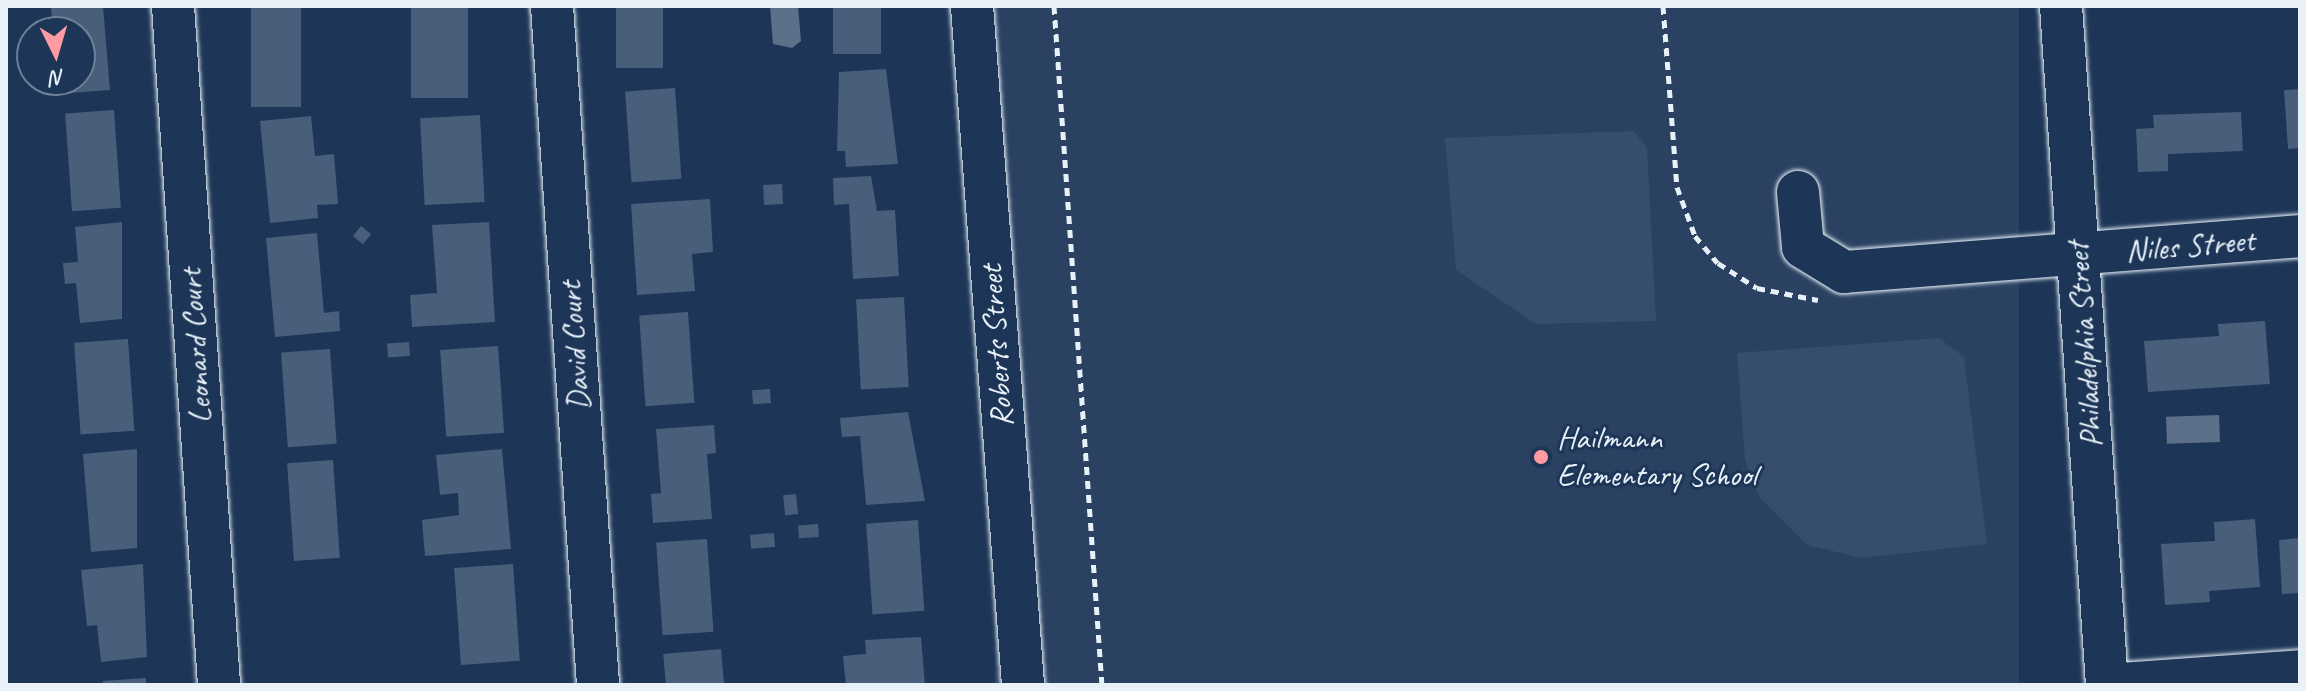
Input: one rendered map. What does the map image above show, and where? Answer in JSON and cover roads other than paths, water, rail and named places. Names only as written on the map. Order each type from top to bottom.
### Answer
[{"type":"street","name":"Leonard Court","points":[[173,6],[219,685]]},
{"type":"street","name":"David Court","points":[[552,6],[598,685]]},
{"type":"street","name":"Roberts Street","points":[[972,6],[1023,685]]},
{"type":"street","name":"Philadelphia Street","points":[[2061,6],[2107,685]]},
{"type":"street","name":"Niles Street","points":[[1798,192],[1803,247],[1844,272],[2079,256],[2300,236]]},
{"type":"street","points":[[2107,685],[2300,671]]},
{"type":"place","name":"Hailmann Elementary School","points":[[1541,457]]}]
